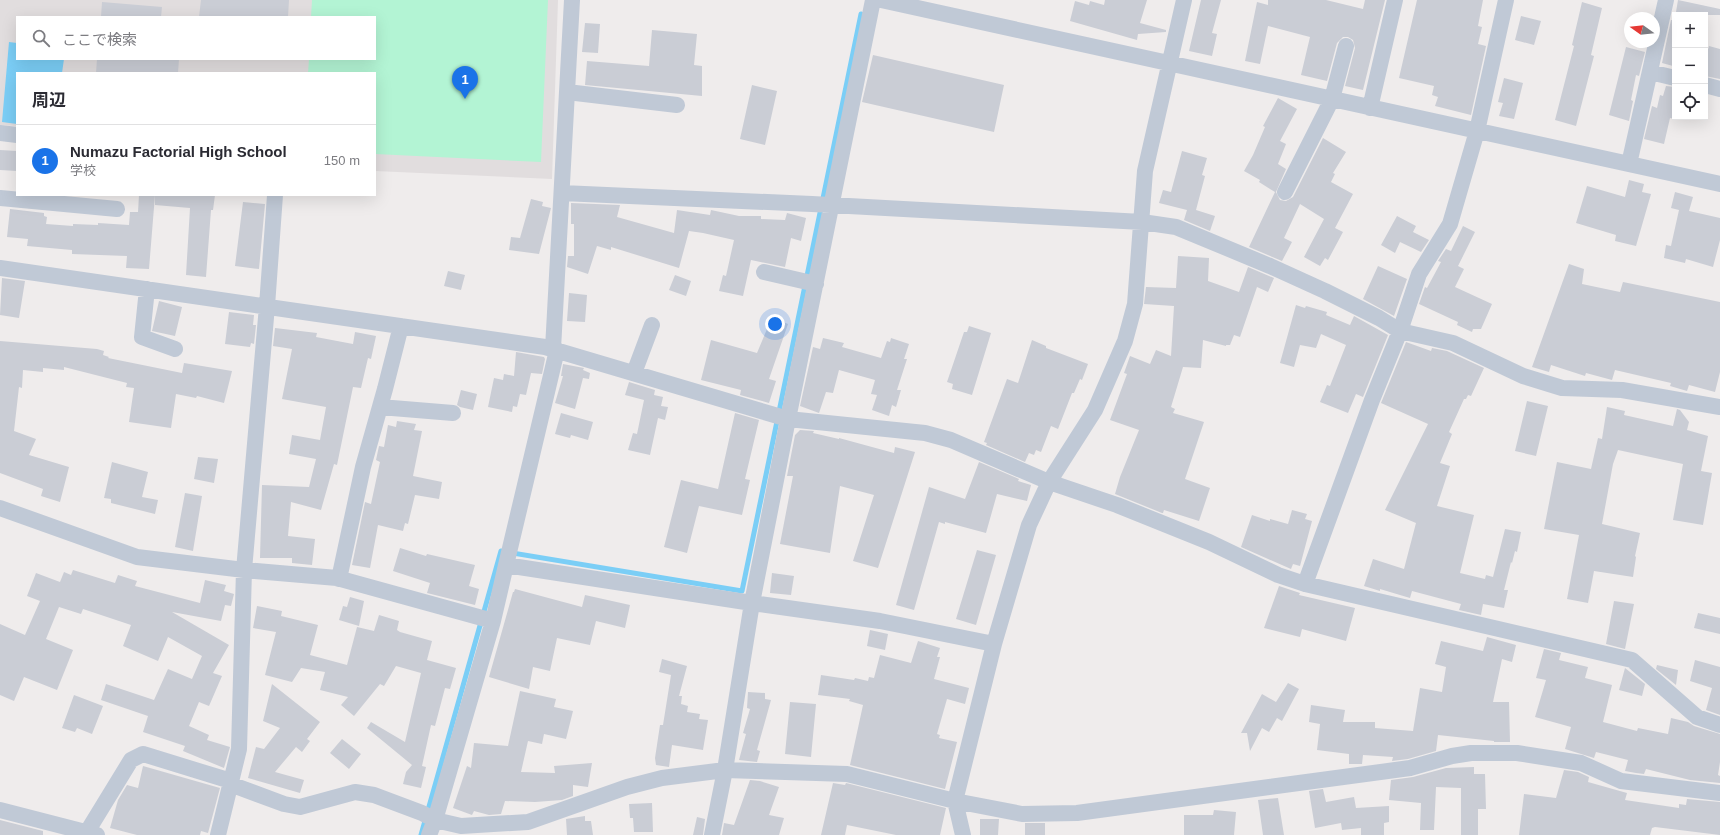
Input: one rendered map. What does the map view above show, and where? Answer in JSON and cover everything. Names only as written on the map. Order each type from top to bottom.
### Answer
[{"type":"street","points":[[429,835],[429,816],[493,621],[555,350],[572,0]]},
{"type":"street","points":[[712,835],[725,770],[752,603],[873,0]]},
{"type":"street","points":[[881,0],[1720,184]]},
{"type":"street","points":[[963,835],[955,800],[994,644],[1029,525],[1049,482],[1094,410],[1125,341],[1135,304],[1145,170],[1184,0]]},
{"type":"street","points":[[1370,108],[1395,0]]},
{"type":"street","points":[[1305,584],[1372,400],[1400,332],[1419,274],[1450,224],[1476,131],[1506,0]]},
{"type":"street","points":[[1629,164],[1666,0]]},
{"type":"street","points":[[1285,192],[1332,99],[1346,46]]},
{"type":"street","points":[[1650,72],[1672,77]]},
{"type":"street","points":[[1708,86],[1720,89]]},
{"type":"street","points":[[567,92],[677,105]]},
{"type":"street","points":[[0,134],[16,135]]},
{"type":"street","points":[[562,193],[812,204],[1142,222],[1176,227],[1270,266],[1379,318],[1400,332],[1453,343],[1523,376],[1562,388],[1622,390],[1720,407]]},
{"type":"street","points":[[218,835],[239,749],[244,570],[275,196]]},
{"type":"street","points":[[0,198],[117,209]]},
{"type":"street","points":[[0,268],[267,306],[555,350],[788,419],[925,433],[951,440],[1049,482],[1117,505],[1209,542],[1278,575],[1305,584],[1632,660],[1697,717],[1720,725]]},
{"type":"street","points":[[764,272],[816,284]]},
{"type":"street","points":[[147,289],[142,337],[175,349]]},
{"type":"street","points":[[634,373],[652,325]]},
{"type":"street","points":[[340,579],[363,467],[401,326]]},
{"type":"street","points":[[380,407],[453,413]]},
{"type":"street","points":[[0,508],[137,557],[244,570],[340,579],[493,621]]},
{"type":"street","points":[[506,566],[880,621],[994,644]]},
{"type":"street","points":[[0,810],[92,834],[131,760],[143,754],[231,783],[284,804],[300,806],[355,792],[374,795],[429,816],[461,826],[529,828],[627,787],[662,778],[725,770],[847,774],[955,800],[1022,814],[1077,813],[1410,768],[1452,756],[1470,753],[1517,753],[1568,760],[1581,763],[1621,781],[1720,793]]},
{"type":"shaded area","points":[[0,0],[558,0],[552,179],[376,171],[376,72],[16,72],[16,126],[0,125]]},
{"type":"green space","points":[[312,0],[548,0],[541,162],[376,154],[376,72],[308,72],[309,60],[376,60],[376,16],[311,16]]},
{"type":"water","points":[[9,42],[16,43],[16,60],[64,60],[62,72],[16,72],[16,124],[2,122]]},
{"type":"building","points":[[201,0],[289,0],[288,16],[199,16]]},
{"type":"building","points":[[1105,0],[1147,0],[1140,23],[1166,30],[1166,32],[1138,34],[1137,40],[1070,21],[1075,1],[1089,5],[1090,1],[1104,5]]},
{"type":"building","points":[[1201,0],[1221,0],[1212,33],[1217,34],[1212,56],[1189,51]]},
{"type":"building","points":[[1268,0],[1326,0],[1363,9],[1365,0],[1385,0],[1363,90],[1345,86],[1355,48],[1353,40],[1348,37],[1343,37],[1337,43],[1327,81],[1301,75],[1310,37],[1268,26],[1260,64],[1245,61],[1257,2],[1268,5]]},
{"type":"building","points":[[1417,0],[1483,0],[1478,26],[1482,27],[1478,44],[1486,46],[1471,115],[1435,106],[1438,97],[1432,95],[1434,86],[1399,78]]},
{"type":"building","points":[[1678,0],[1720,9],[1720,15],[1708,15],[1708,12],[1676,12]]},
{"type":"building","points":[[102,2],[162,7],[161,16],[101,16]]},
{"type":"building","points":[[1582,2],[1602,8],[1591,55],[1594,56],[1576,126],[1555,120],[1574,46],[1572,45]]},
{"type":"building","points":[[1521,16],[1541,21],[1534,45],[1515,40]]},
{"type":"building","points":[[1671,20],[1672,20],[1672,66],[1662,63]]},
{"type":"building","points":[[585,23],[600,24],[598,53],[582,52]]},
{"type":"building","points":[[652,30],[697,34],[694,65],[702,66],[702,96],[585,85],[587,61],[649,66]]},
{"type":"building","points":[[1709,46],[1720,49],[1720,79],[1708,77]]},
{"type":"building","points":[[1626,48],[1645,52],[1639,76],[1636,75],[1629,121],[1609,115]]},
{"type":"building","points":[[873,55],[1004,85],[994,132],[862,102]]},
{"type":"building","points":[[97,60],[179,60],[178,72],[96,72]]},
{"type":"building","points":[[1504,78],[1523,83],[1514,119],[1499,116],[1503,103],[1498,102]]},
{"type":"building","points":[[752,85],[777,91],[765,145],[740,139]]},
{"type":"building","points":[[1666,86],[1672,87],[1672,118],[1670,118],[1664,144],[1644,139],[1652,106],[1657,108],[1660,95],[1663,96]]},
{"type":"building","points":[[1278,98],[1297,109],[1280,141],[1286,144],[1278,164],[1286,169],[1276,192],[1280,200],[1286,201],[1293,197],[1323,138],[1346,152],[1333,173],[1335,174],[1331,182],[1353,194],[1335,228],[1343,232],[1328,260],[1325,258],[1320,266],[1304,257],[1324,219],[1300,204],[1284,238],[1292,242],[1282,261],[1249,247],[1275,192],[1259,182],[1260,180],[1244,171],[1253,155],[1265,127],[1263,126]]},
{"type":"building","points":[[0,150],[16,151],[16,171],[0,170]]},
{"type":"building","points":[[1182,151],[1207,158],[1202,175],[1205,176],[1196,210],[1215,216],[1210,231],[1184,220],[1187,210],[1159,203],[1163,190],[1171,192]]},
{"type":"building","points":[[1629,180],[1644,184],[1642,192],[1651,194],[1636,246],[1615,241],[1616,235],[1576,223],[1587,186],[1625,197]]},
{"type":"building","points":[[1675,192],[1693,197],[1689,211],[1720,218],[1720,240],[1713,267],[1686,259],[1685,263],[1664,258],[1666,245],[1671,246],[1679,210],[1671,208]]},
{"type":"building","points":[[139,196],[155,196],[149,269],[126,268],[127,256],[72,254],[72,250],[27,246],[28,239],[7,237],[10,209],[44,213],[44,216],[47,217],[46,224],[73,226],[73,224],[98,225],[98,223],[129,225],[130,212],[138,212]]},
{"type":"building","points":[[155,196],[215,196],[213,210],[211,210],[206,277],[186,275],[190,208],[155,205]]},
{"type":"building","points":[[531,199],[543,202],[542,206],[551,208],[539,254],[509,250],[511,237],[520,238]]},
{"type":"building","points":[[243,202],[265,204],[259,269],[235,266]]},
{"type":"building","points":[[571,203],[620,205],[617,217],[674,233],[677,210],[710,215],[711,210],[739,216],[761,216],[761,219],[785,220],[787,213],[806,218],[801,241],[791,238],[785,267],[751,260],[743,296],[719,291],[723,275],[726,276],[734,240],[703,233],[689,231],[679,268],[611,247],[611,250],[597,246],[588,274],[567,267],[568,256],[574,256],[574,224],[571,224]]},
{"type":"building","points":[[1397,216],[1416,226],[1413,232],[1429,240],[1421,252],[1400,242],[1395,253],[1381,245]]},
{"type":"building","points":[[1463,226],[1475,232],[1458,266],[1464,269],[1455,287],[1492,304],[1481,329],[1473,329],[1472,332],[1457,325],[1458,322],[1419,304],[1425,287],[1427,288],[1441,262],[1438,261],[1446,249],[1451,251]]},
{"type":"building","points":[[1178,256],[1209,258],[1208,281],[1239,292],[1248,267],[1274,278],[1268,292],[1257,287],[1240,337],[1234,335],[1230,345],[1226,346],[1203,340],[1201,368],[1183,367],[1171,407],[1175,409],[1173,413],[1204,422],[1185,479],[1210,488],[1199,521],[1164,510],[1162,513],[1115,494],[1120,477],[1139,430],[1110,420],[1127,374],[1124,373],[1130,356],[1150,364],[1156,350],[1171,356],[1174,306],[1144,304],[1146,287],[1176,288]]},
{"type":"building","points":[[1569,264],[1584,269],[1582,284],[1620,292],[1623,282],[1720,302],[1720,372],[1715,392],[1689,385],[1687,391],[1670,386],[1671,383],[1615,370],[1612,380],[1586,373],[1585,376],[1551,365],[1549,372],[1532,367]]},
{"type":"building","points":[[1378,266],[1407,279],[1394,316],[1363,299]]},
{"type":"building","points":[[448,271],[465,275],[461,290],[444,286]]},
{"type":"building","points":[[675,275],[691,281],[686,296],[669,290]]},
{"type":"building","points":[[2,278],[25,281],[19,318],[0,315]]},
{"type":"building","points":[[569,293],[587,295],[585,322],[567,321]]},
{"type":"building","points":[[159,301],[182,307],[175,336],[152,331]]},
{"type":"building","points":[[1296,305],[1305,308],[1306,306],[1327,312],[1326,315],[1350,325],[1354,316],[1388,335],[1363,397],[1356,394],[1348,413],[1320,402],[1327,385],[1330,386],[1346,345],[1321,334],[1316,348],[1300,345],[1294,367],[1280,363]]},
{"type":"building","points":[[229,312],[254,315],[253,325],[256,325],[254,344],[251,343],[250,347],[225,344]]},
{"type":"building","points":[[772,317],[788,324],[769,379],[776,381],[769,403],[740,395],[741,390],[701,380],[711,340],[757,353]]},
{"type":"building","points":[[969,326],[991,333],[972,395],[952,389],[953,384],[947,382],[964,332],[967,332]]},
{"type":"building","points":[[275,328],[317,333],[316,337],[353,344],[355,332],[376,336],[371,359],[368,358],[361,388],[353,387],[337,465],[334,464],[321,510],[291,502],[288,536],[315,539],[312,565],[292,563],[292,558],[260,558],[262,485],[309,487],[316,459],[289,454],[292,435],[320,440],[326,407],[282,399],[292,349],[273,346]]},
{"type":"building","points":[[823,338],[844,343],[842,347],[881,358],[887,341],[890,342],[891,338],[909,344],[904,359],[907,359],[897,390],[901,390],[896,407],[892,405],[889,416],[872,410],[877,395],[871,394],[875,380],[839,370],[833,393],[826,392],[819,413],[800,406],[813,347],[820,349]]},
{"type":"building","points":[[1032,340],[1046,346],[1046,348],[1088,364],[1082,380],[1080,379],[1074,393],[1072,393],[1058,429],[1051,426],[1041,452],[1036,450],[1034,455],[1029,453],[1025,462],[986,445],[987,443],[984,442],[1007,379],[1018,383]]},
{"type":"building","points":[[0,341],[97,349],[104,351],[103,355],[109,357],[108,358],[182,373],[184,363],[232,371],[224,403],[197,396],[196,398],[176,394],[171,428],[129,422],[134,388],[126,387],[127,383],[64,367],[64,370],[43,368],[43,372],[23,370],[22,388],[19,387],[14,431],[36,439],[29,455],[69,467],[60,502],[41,496],[43,489],[0,473]]},
{"type":"building","points":[[1406,342],[1431,351],[1432,348],[1447,351],[1484,368],[1471,396],[1468,395],[1466,399],[1464,399],[1449,432],[1452,434],[1440,463],[1450,466],[1437,506],[1474,515],[1460,573],[1485,579],[1486,575],[1493,577],[1505,529],[1521,532],[1517,552],[1515,551],[1512,563],[1511,562],[1504,590],[1508,590],[1504,608],[1483,604],[1481,615],[1459,610],[1461,604],[1412,591],[1410,598],[1364,586],[1373,559],[1404,569],[1416,523],[1385,510],[1428,424],[1381,403]]},
{"type":"building","points":[[516,352],[544,357],[545,359],[542,374],[531,373],[526,395],[520,394],[517,407],[513,406],[512,412],[488,407],[494,378],[503,380],[504,374],[514,376]]},
{"type":"building","points":[[563,364],[584,368],[583,370],[590,373],[589,379],[583,378],[575,409],[555,403],[563,376],[561,376]]},
{"type":"building","points":[[629,382],[655,390],[654,395],[663,397],[661,406],[668,407],[665,420],[658,418],[650,455],[628,450],[633,433],[637,434],[644,400],[625,395]]},
{"type":"building","points":[[461,390],[477,394],[473,410],[457,405]]},
{"type":"building","points":[[1527,401],[1548,406],[1536,456],[1515,451]]},
{"type":"building","points":[[1607,407],[1625,411],[1624,415],[1673,426],[1677,409],[1680,410],[1689,422],[1687,430],[1708,436],[1701,471],[1712,473],[1703,525],[1673,520],[1683,464],[1618,450],[1613,464],[1602,524],[1640,533],[1635,556],[1633,577],[1594,571],[1588,603],[1567,599],[1579,535],[1544,529],[1557,462],[1591,469],[1598,438],[1602,439]]},
{"type":"building","points":[[561,413],[593,422],[588,440],[571,435],[570,438],[555,434]]},
{"type":"building","points":[[735,413],[759,420],[745,479],[750,480],[742,515],[699,506],[687,553],[664,547],[681,480],[718,489]]},
{"type":"building","points":[[397,421],[416,424],[414,430],[422,431],[413,476],[442,482],[439,499],[415,495],[408,524],[405,523],[403,531],[378,525],[370,568],[352,565],[365,502],[371,504],[380,462],[376,460],[379,446],[384,447],[388,425],[396,427]]},
{"type":"building","points":[[800,430],[814,431],[813,433],[839,438],[894,453],[895,447],[915,452],[878,568],[853,561],[874,495],[840,486],[830,553],[780,544],[793,476],[787,476],[795,435]]},
{"type":"building","points":[[198,457],[218,459],[214,483],[194,479]]},
{"type":"building","points":[[112,462],[148,472],[142,497],[158,500],[155,514],[111,503],[111,499],[104,498]]},
{"type":"building","points":[[979,462],[1019,479],[1018,481],[1031,485],[1027,501],[997,494],[986,533],[945,522],[945,524],[939,522],[914,610],[896,605],[929,487],[965,499]]},
{"type":"building","points":[[185,493],[202,496],[193,551],[175,547]]},
{"type":"building","points":[[1292,510],[1307,514],[1305,519],[1312,521],[1300,566],[1293,564],[1291,569],[1241,547],[1252,515],[1270,521],[1270,519],[1288,524]]},
{"type":"building","points":[[400,548],[426,556],[427,554],[475,565],[469,586],[479,589],[475,605],[427,593],[430,583],[393,571]]},
{"type":"building","points":[[977,550],[996,555],[976,625],[956,619]]},
{"type":"building","points":[[73,570],[115,583],[118,575],[137,581],[135,586],[200,603],[205,580],[226,585],[224,591],[234,594],[231,606],[225,605],[221,621],[172,612],[229,645],[213,673],[222,676],[209,706],[199,702],[189,726],[209,735],[207,740],[230,747],[224,768],[183,751],[185,746],[143,732],[148,716],[101,700],[106,684],[154,700],[168,669],[192,679],[202,656],[168,637],[158,661],[123,646],[131,625],[83,609],[81,614],[59,607],[46,639],[73,650],[57,690],[24,677],[14,701],[0,695],[0,624],[25,635],[40,601],[27,596],[36,573],[60,582],[64,572],[71,575]]},
{"type":"building","points":[[772,573],[794,576],[791,595],[770,593]]},
{"type":"building","points":[[1279,586],[1300,593],[1299,595],[1355,608],[1346,641],[1302,629],[1300,637],[1264,628]]},
{"type":"building","points":[[515,589],[582,607],[585,595],[630,605],[625,628],[596,621],[590,645],[557,638],[550,671],[533,667],[529,689],[489,677]]},
{"type":"building","points":[[350,597],[364,601],[359,626],[339,620],[343,606],[347,607]]},
{"type":"building","points":[[1614,601],[1634,604],[1625,649],[1606,644]]},
{"type":"building","points":[[257,606],[282,611],[281,616],[318,625],[310,655],[347,665],[357,627],[374,631],[379,615],[399,621],[397,630],[400,632],[432,641],[427,660],[456,668],[450,689],[445,688],[435,726],[431,725],[422,766],[426,767],[421,788],[403,784],[406,772],[412,765],[367,728],[371,722],[405,742],[421,673],[396,666],[384,686],[380,684],[354,716],[341,705],[348,697],[320,690],[325,672],[301,668],[292,682],[265,675],[276,632],[253,628]]},
{"type":"building","points":[[1698,613],[1720,618],[1720,634],[1694,628]]},
{"type":"building","points":[[870,630],[888,634],[885,650],[867,646]]},
{"type":"building","points":[[1487,637],[1516,645],[1512,662],[1502,659],[1493,702],[1509,702],[1510,742],[1494,742],[1438,735],[1436,751],[1408,759],[1392,761],[1393,757],[1363,755],[1362,764],[1349,764],[1349,754],[1317,750],[1320,724],[1309,722],[1311,705],[1345,710],[1343,722],[1375,722],[1375,728],[1413,731],[1420,688],[1442,692],[1446,667],[1435,664],[1441,641],[1483,651]]},
{"type":"building","points":[[918,641],[940,648],[937,657],[940,657],[934,679],[969,688],[965,704],[947,699],[937,734],[940,735],[939,738],[957,742],[945,789],[850,765],[863,705],[849,701],[850,699],[818,695],[821,675],[854,680],[855,678],[868,681],[869,677],[874,678],[880,655],[911,663]]},
{"type":"building","points":[[1544,649],[1561,653],[1559,660],[1588,667],[1585,678],[1612,685],[1603,722],[1637,731],[1638,728],[1668,734],[1671,718],[1688,722],[1694,726],[1720,734],[1720,762],[1718,775],[1720,776],[1720,783],[1690,780],[1646,769],[1644,774],[1625,771],[1628,760],[1596,752],[1594,758],[1565,749],[1571,727],[1535,717],[1546,680],[1536,678]]},
{"type":"building","points":[[662,659],[687,666],[679,696],[682,696],[681,704],[688,706],[687,712],[700,714],[699,719],[708,720],[703,750],[672,745],[669,767],[656,765],[655,758],[660,725],[663,725],[671,675],[659,672]]},
{"type":"building","points":[[1695,660],[1720,667],[1720,715],[1706,710],[1712,688],[1690,681]]},
{"type":"building","points":[[1657,665],[1678,670],[1676,685],[1656,669]]},
{"type":"building","points":[[1625,668],[1645,684],[1642,696],[1619,690]]},
{"type":"building","points":[[1288,683],[1299,689],[1282,721],[1277,718],[1269,732],[1262,728],[1250,751],[1247,733],[1241,733],[1262,694],[1276,702]]},
{"type":"building","points":[[272,684],[320,722],[307,739],[310,741],[302,752],[296,747],[275,772],[304,780],[300,793],[248,778],[256,747],[264,749],[280,728],[263,721]]},
{"type":"building","points":[[520,691],[556,699],[554,707],[573,711],[566,739],[544,734],[542,744],[528,741],[521,772],[555,773],[554,766],[592,763],[588,787],[573,785],[573,796],[562,800],[535,802],[505,801],[501,814],[489,815],[474,811],[472,815],[453,808],[467,766],[471,768],[474,743],[508,746]]},
{"type":"building","points":[[748,692],[765,693],[765,699],[771,700],[757,750],[760,751],[757,762],[739,760],[746,734],[743,733],[750,709],[747,708]]},
{"type":"building","points":[[74,695],[103,706],[92,734],[77,728],[75,732],[62,728]]},
{"type":"building","points":[[790,702],[816,704],[811,757],[785,754]]},
{"type":"building","points":[[342,739],[361,754],[349,769],[330,753]]},
{"type":"building","points":[[143,766],[220,788],[208,833],[201,831],[200,835],[137,835],[110,828],[118,800],[127,785],[138,788]]},
{"type":"building","points":[[1474,767],[1474,774],[1485,774],[1486,809],[1478,809],[1478,835],[1461,835],[1461,788],[1436,787],[1434,830],[1420,830],[1421,803],[1389,800],[1391,780],[1413,777],[1446,768]]},
{"type":"building","points":[[1564,770],[1578,772],[1589,777],[1588,782],[1627,793],[1625,800],[1679,808],[1679,804],[1686,805],[1687,799],[1720,802],[1720,835],[1655,827],[1652,828],[1650,835],[1519,835],[1524,794],[1556,798]]},
{"type":"building","points":[[750,780],[760,781],[779,787],[769,815],[784,818],[779,835],[722,835],[724,823],[734,825]]},
{"type":"building","points":[[833,783],[845,785],[846,783],[946,808],[940,835],[896,835],[847,825],[845,835],[821,835]]},
{"type":"building","points":[[1323,789],[1326,802],[1354,797],[1356,808],[1389,806],[1389,822],[1384,823],[1384,835],[1361,835],[1361,828],[1342,830],[1341,823],[1315,828],[1309,791]]},
{"type":"building","points":[[1278,798],[1284,835],[1263,835],[1258,800]]},
{"type":"building","points":[[652,803],[653,832],[634,832],[633,818],[630,818],[629,804]]},
{"type":"building","points":[[1214,810],[1236,812],[1234,835],[1184,835],[1184,815],[1213,815]]},
{"type":"building","points":[[585,816],[585,821],[591,821],[593,835],[567,835],[566,819]]},
{"type":"building","points":[[697,817],[705,819],[703,835],[693,835]]},
{"type":"building","points":[[980,819],[999,819],[998,835],[980,835]]},
{"type":"building","points":[[0,820],[43,831],[43,835],[0,835]]},
{"type":"building","points":[[1025,823],[1045,823],[1045,835],[1025,835]]},
{"type":"waterway","points":[[421,835],[501,551],[742,591],[861,14]]},
{"type":"place","name":"Numazu Factorial High School","points":[[465,99]]}]
